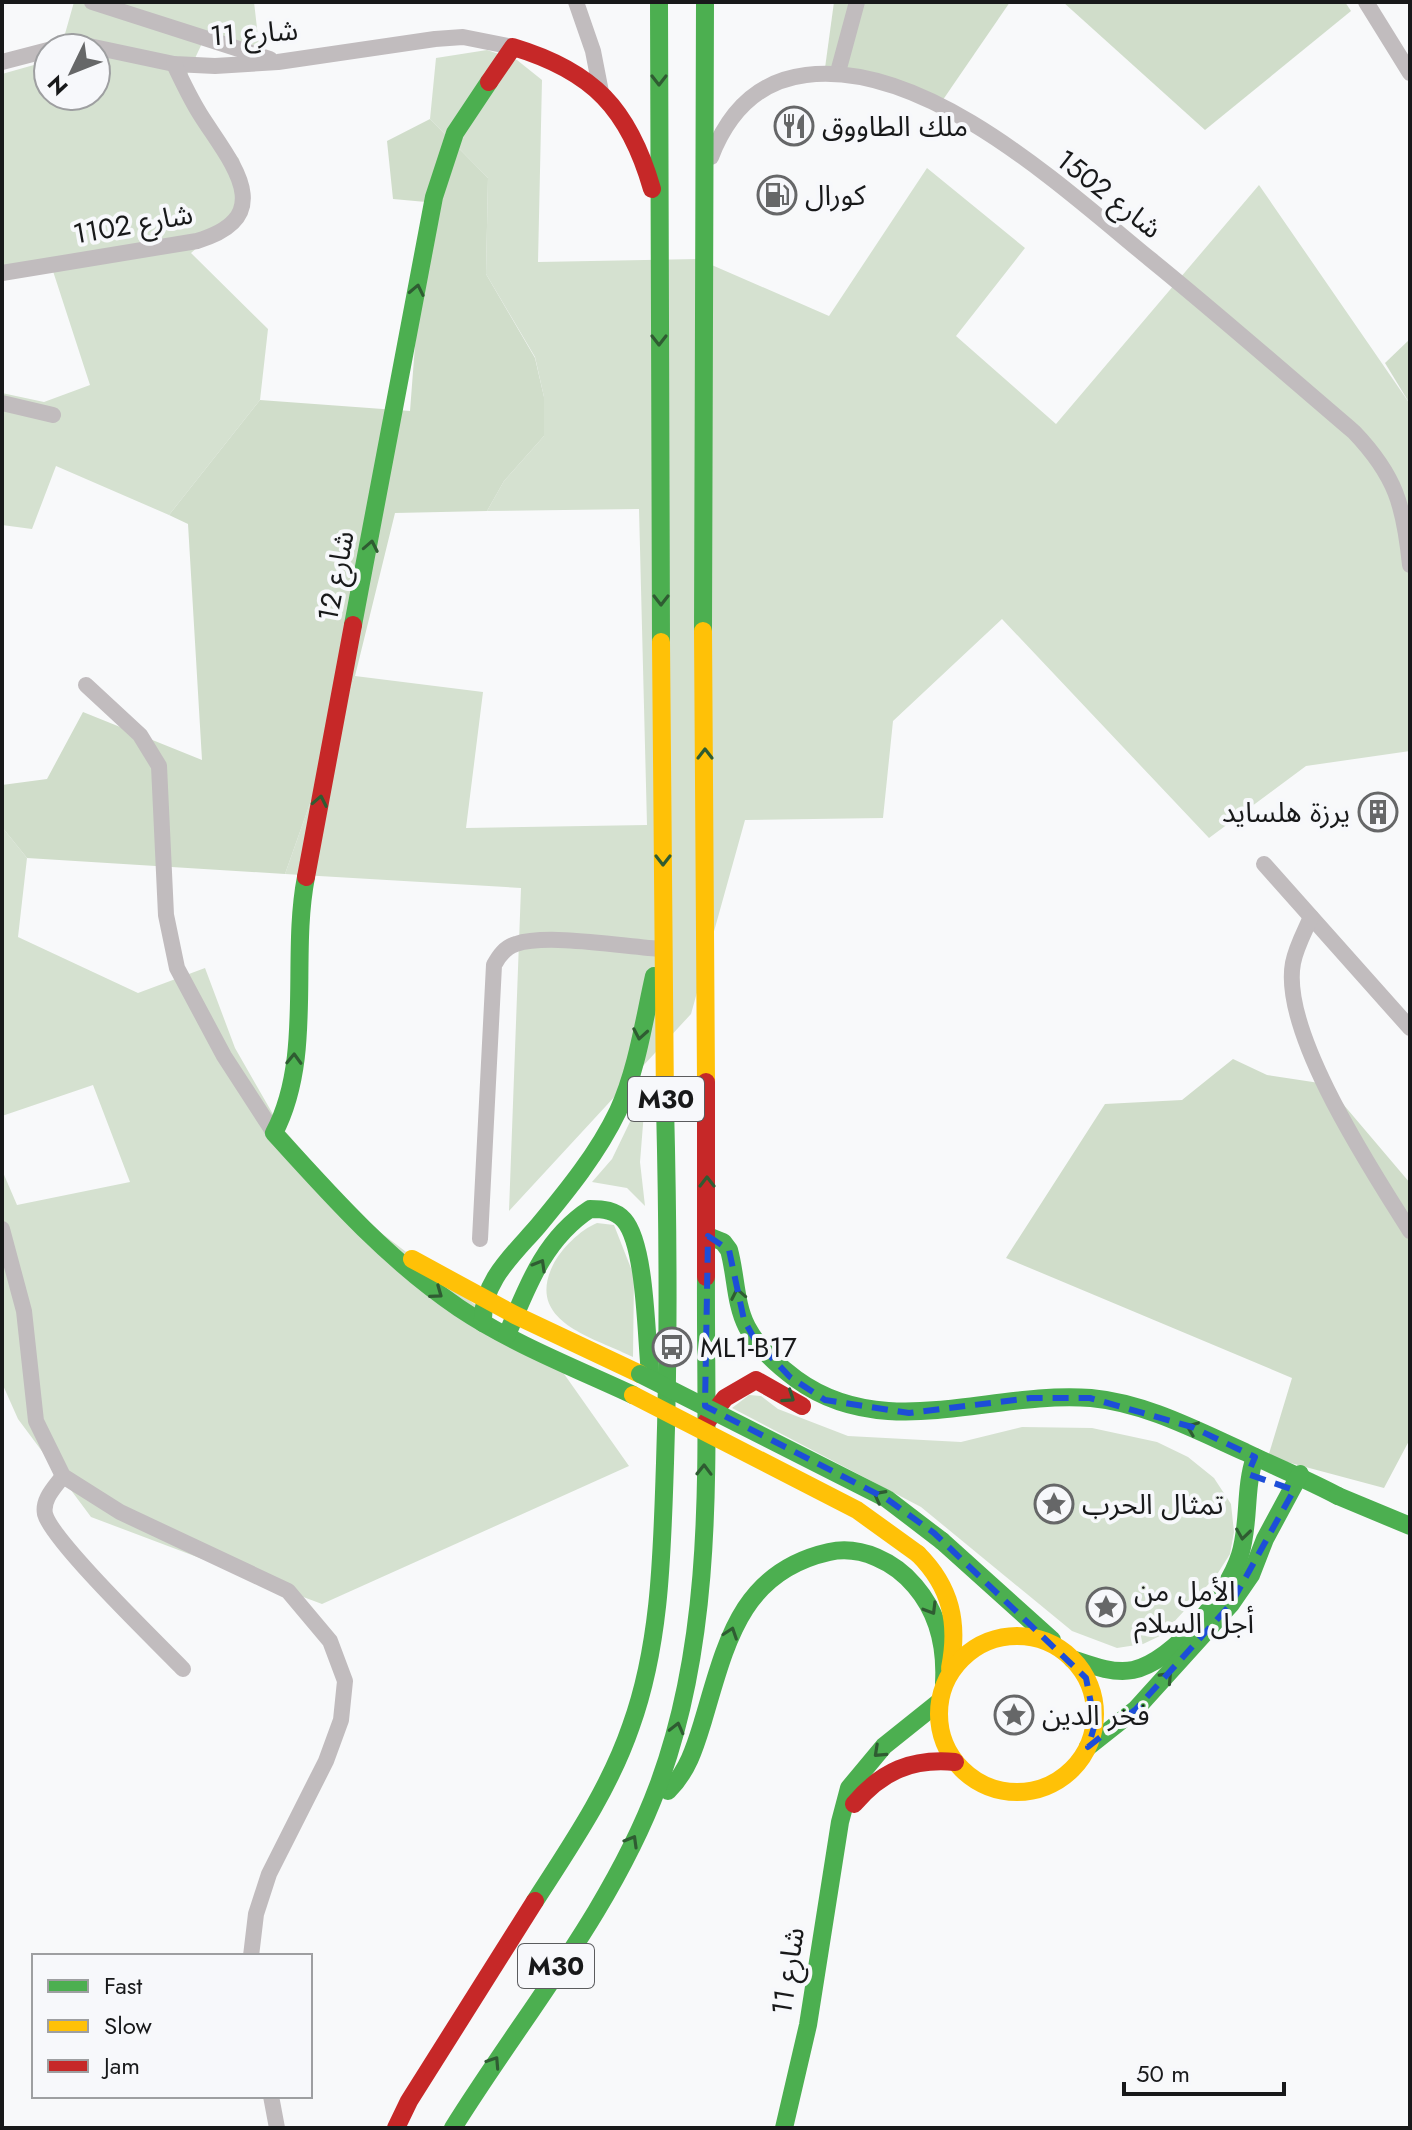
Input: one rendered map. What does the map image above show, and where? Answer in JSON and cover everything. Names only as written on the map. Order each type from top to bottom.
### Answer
[{"type":"main road","name":"M30","points":[[396,2128],[409,2101],[574,1843],[621,1755],[640,1698],[652,1643],[660,1580],[670,1301],[663,954],[659,2]]},
{"type":"main road","name":"M30","points":[[453,2128],[586,1919],[653,1802],[678,1726],[697,1631],[708,1236],[702,181],[705,2]]},
{"type":"main road","points":[[513,47],[564,63],[601,94],[632,131],[659,218]]},
{"type":"main road","name":"شارع 12","points":[[274,1133],[286,1110],[293,1076],[303,891],[434,197],[455,133],[513,47]]},
{"type":"main road","points":[[483,1323],[485,1298],[504,1263],[574,1183],[618,1111],[633,1066],[652,979],[663,954]]},
{"type":"main road","points":[[274,1133],[379,1241],[425,1284],[483,1323],[633,1395],[857,1510],[918,1554],[939,1577],[952,1605],[956,1632],[939,1702],[941,1733],[955,1762],[981,1783],[1005,1791],[1031,1791],[1055,1783],[1075,1767],[1088,1747],[1095,1724],[1094,1700],[1086,1678],[1067,1654],[915,1517],[887,1499],[640,1374],[515,1315],[379,1241]]},
{"type":"main road","points":[[507,1335],[542,1259],[574,1220],[590,1209],[612,1210],[622,1215],[637,1242],[640,1259],[655,1436],[664,1494]]},
{"type":"main road","points":[[708,1236],[723,1242],[729,1250],[744,1320],[755,1340],[790,1377],[825,1400],[857,1410],[909,1413],[1031,1398],[1090,1398],[1127,1405],[1192,1427],[1252,1466]]},
{"type":"main road","points":[[705,1424],[725,1398],[756,1380],[772,1386],[820,1415]]},
{"type":"main road","points":[[855,1426],[943,1426],[1033,1414],[1089,1414],[1123,1420],[1338,1496],[1410,1526]]},
{"type":"main road","points":[[946,1678],[965,1654],[1000,1638],[1039,1638],[1067,1654],[1108,1669],[1135,1670],[1159,1657],[1188,1631],[1225,1585],[1240,1554],[1252,1466]]},
{"type":"main road","points":[[1088,1747],[1136,1709],[1231,1604],[1251,1575],[1268,1532],[1297,1482]]},
{"type":"main road","points":[[653,1802],[683,1774],[737,1617],[752,1595],[774,1573],[797,1562],[847,1550],[866,1553],[902,1574],[928,1603],[939,1622],[944,1642],[946,1678]]},
{"type":"main road","name":"شارع 11","points":[[784,2128],[808,2025],[840,1822],[849,1788],[866,1764],[939,1702]]},
{"type":"main road","name":"شارع 11","points":[[840,1822],[868,1786],[886,1772],[904,1763],[955,1762]]},
{"type":"street","points":[[92,2],[278,62]]},
{"type":"street","points":[[576,2],[593,51],[601,94]]},
{"type":"street","points":[[838,72],[857,2]]},
{"type":"street","points":[[1366,2],[1410,73]]},
{"type":"street","name":"شارع 11","points":[[2,62],[75,43],[174,64],[278,62],[449,38],[513,47]]},
{"type":"street","name":"شارع 1102","points":[[2,273],[197,241],[211,237],[235,219],[243,201],[240,175],[198,112],[174,64]]},
{"type":"street","name":"شارع 1502","points":[[702,181],[721,130],[732,114],[771,84],[793,77],[838,72],[917,94],[978,127],[1109,225],[1354,432],[1386,469],[1397,491],[1404,510],[1410,565]]},
{"type":"street","points":[[2,403],[53,415]]},
{"type":"street","points":[[86,685],[132,726],[159,766],[166,915],[177,968],[224,1056],[274,1133]]},
{"type":"street","points":[[1264,864],[1410,1028]]},
{"type":"street","points":[[1311,917],[1293,964],[1295,1006],[1326,1089],[1410,1231]]},
{"type":"street","points":[[480,1239],[494,965],[500,955],[515,944],[526,942],[663,954]]},
{"type":"street","points":[[2,1229],[24,1311],[36,1421],[63,1476],[120,1512],[288,1591],[334,1650],[345,1681],[341,1720],[326,1761],[269,1874],[256,1914],[251,1954]]},
{"type":"street","points":[[63,1476],[46,1500],[46,1518],[89,1572],[183,1669]]},
{"type":"street","points":[[271,2098],[277,2128]]},
{"type":"highlighted area","points":[[708,1236],[729,1250],[744,1320],[755,1340],[790,1377],[825,1400],[909,1413],[1031,1398],[1090,1398],[1192,1427],[1255,1457],[1248,1474],[1294,1490],[1231,1604],[1136,1709],[1088,1747],[1095,1724],[1086,1678],[934,1533],[887,1499],[705,1406]]},
{"type":"green space","points":[[74,2],[254,2],[260,54],[205,37],[181,88],[239,159],[246,205],[191,253],[268,329],[260,400],[169,515],[56,466],[32,529],[2,525],[2,393],[44,402],[90,385],[52,268],[2,277],[2,74],[32,66],[32,112],[112,112],[112,32],[66,32]]},
{"type":"green space","points":[[834,2],[1010,2],[938,107],[825,68]]},
{"type":"green space","points":[[1063,2],[1345,2],[1351,11],[1205,130]]},
{"type":"green space","points":[[487,50],[517,60],[542,80],[538,262],[698,259],[829,316],[927,168],[1025,248],[956,336],[1056,424],[1259,185],[1410,404],[1410,751],[1306,766],[1209,838],[1002,619],[893,721],[883,818],[745,820],[691,1014],[509,1211],[521,888],[285,874],[355,676],[483,692],[466,828],[647,825],[639,509],[487,511],[504,481],[544,436],[544,397],[535,357],[486,274],[488,178],[430,119],[436,58]]},
{"type":"green space","points":[[430,119],[488,178],[486,274],[535,358],[544,397],[544,436],[504,481],[487,511],[395,513],[355,676],[285,874],[27,858],[2,827],[2,785],[47,779],[83,712],[202,760],[188,524],[169,515],[260,400],[410,411],[426,202],[393,199],[387,141]]},
{"type":"green space","points":[[1410,339],[1410,404],[1385,363]]},
{"type":"green space","points":[[2,827],[27,858],[18,937],[138,993],[205,968],[235,1048],[278,1123],[359,1216],[562,1371],[629,1466],[322,1604],[91,1517],[18,1419],[2,1383],[2,1170],[17,1205],[130,1182],[93,1085],[2,1116]]},
{"type":"green space","points":[[1233,1059],[1267,1075],[1326,1084],[1410,1183],[1410,1439],[1384,1488],[1268,1457],[1292,1378],[1006,1258],[1105,1104],[1182,1100]]},
{"type":"green space","points":[[641,1099],[644,1112],[640,1162],[645,1206],[627,1188],[592,1182],[612,1159]]},
{"type":"green space","points":[[597,1223],[614,1225],[634,1276],[633,1357],[568,1325],[555,1314],[548,1301],[547,1284],[556,1259],[578,1235]]},
{"type":"green space","points":[[749,1395],[761,1396],[778,1409],[848,1436],[961,1442],[1022,1427],[1092,1428],[1157,1442],[1188,1457],[1214,1478],[1231,1504],[1234,1532],[1230,1554],[1216,1576],[1162,1635],[1143,1644],[1117,1648],[1072,1631],[921,1507],[732,1408]]},
{"type":"traffic: fast","points":[[659,2],[661,642]]},
{"type":"traffic: fast","points":[[703,631],[705,2]]},
{"type":"traffic: fast","points":[[353,625],[434,197],[455,133],[489,82]]},
{"type":"traffic: fast","points":[[306,877],[294,1072],[274,1133],[384,1248],[459,1308],[544,1355],[633,1395]]},
{"type":"traffic: fast","points":[[483,1323],[487,1295],[500,1270],[581,1171],[618,1111],[635,1062],[654,976]]},
{"type":"traffic: fast","points":[[535,1901],[612,1772],[631,1726],[649,1662],[661,1563],[666,1418],[668,1284],[665,1105]]},
{"type":"traffic: fast","points":[[507,1335],[539,1265],[560,1235],[590,1209],[608,1211],[624,1220],[637,1250],[644,1293],[650,1373]]},
{"type":"traffic: fast","points":[[708,1236],[723,1242],[729,1250],[740,1309],[757,1342],[789,1374],[830,1398],[866,1408],[902,1411],[1053,1398],[1111,1401],[1151,1411],[1338,1496]]},
{"type":"traffic: fast","points":[[453,2128],[564,1962],[616,1876],[658,1786],[677,1725],[691,1662],[704,1534],[706,1277]]},
{"type":"traffic: fast","points":[[640,1374],[887,1499],[942,1541]]},
{"type":"traffic: fast","points":[[1072,1659],[1110,1670],[1133,1670],[1165,1654],[1197,1624],[1224,1588],[1240,1555],[1255,1457]]},
{"type":"traffic: fast","points":[[1088,1747],[1136,1709],[1231,1604],[1251,1575],[1265,1539],[1300,1474]]},
{"type":"traffic: fast","points":[[1338,1496],[1410,1526]]},
{"type":"traffic: fast","points":[[942,1541],[1052,1640]]},
{"type":"traffic: fast","points":[[668,1791],[690,1758],[720,1665],[741,1615],[756,1594],[775,1576],[799,1562],[829,1552],[853,1551],[876,1557],[907,1577],[923,1597],[935,1620],[944,1657],[944,1683]]},
{"type":"traffic: fast","points":[[784,2128],[808,2025],[840,1822],[849,1788],[884,1746],[939,1702]]},
{"type":"traffic: slow","points":[[703,631],[706,1082]]},
{"type":"traffic: slow","points":[[661,642],[665,1105]]},
{"type":"traffic: slow","points":[[412,1259],[515,1315],[640,1374]]},
{"type":"traffic: slow","points":[[633,1395],[857,1510],[918,1554]]},
{"type":"traffic: slow","points":[[918,1554],[938,1579],[950,1606],[953,1621],[950,1668]]},
{"type":"traffic: slow","points":[[1017,1636],[1047,1642],[1072,1659],[1089,1684],[1095,1714],[1089,1744],[1072,1769],[1047,1786],[1017,1792],[987,1786],[962,1769],[945,1744],[939,1714],[945,1684],[962,1659],[987,1642],[1017,1636]]},
{"type":"traffic: jam","points":[[489,82],[513,47],[565,68],[586,81],[604,97],[632,136],[652,189]]},
{"type":"traffic: jam","points":[[306,877],[353,625]]},
{"type":"traffic: jam","points":[[706,1082],[706,1277]]},
{"type":"traffic: jam","points":[[705,1424],[725,1398],[756,1380],[802,1406]]},
{"type":"traffic: jam","points":[[854,1804],[876,1783],[899,1769],[925,1762],[955,1762]]},
{"type":"traffic: jam","points":[[396,2128],[409,2101],[535,1901]]},
{"type":"place","name":"ملك الطاووق","points":[[794,126]]},
{"type":"place","name":"كورال","points":[[777,195]]},
{"type":"place","name":"يرزة هلسايد","points":[[1378,812]]},
{"type":"place","name":"ML1-B17","points":[[672,1347]]},
{"type":"place","name":"تمثال الحرب","points":[[1054,1504]]},
{"type":"place","name":"الأمل من أجل السلام","points":[[1106,1607]]},
{"type":"place","name":"فخر الدين","points":[[1014,1715]]}]
